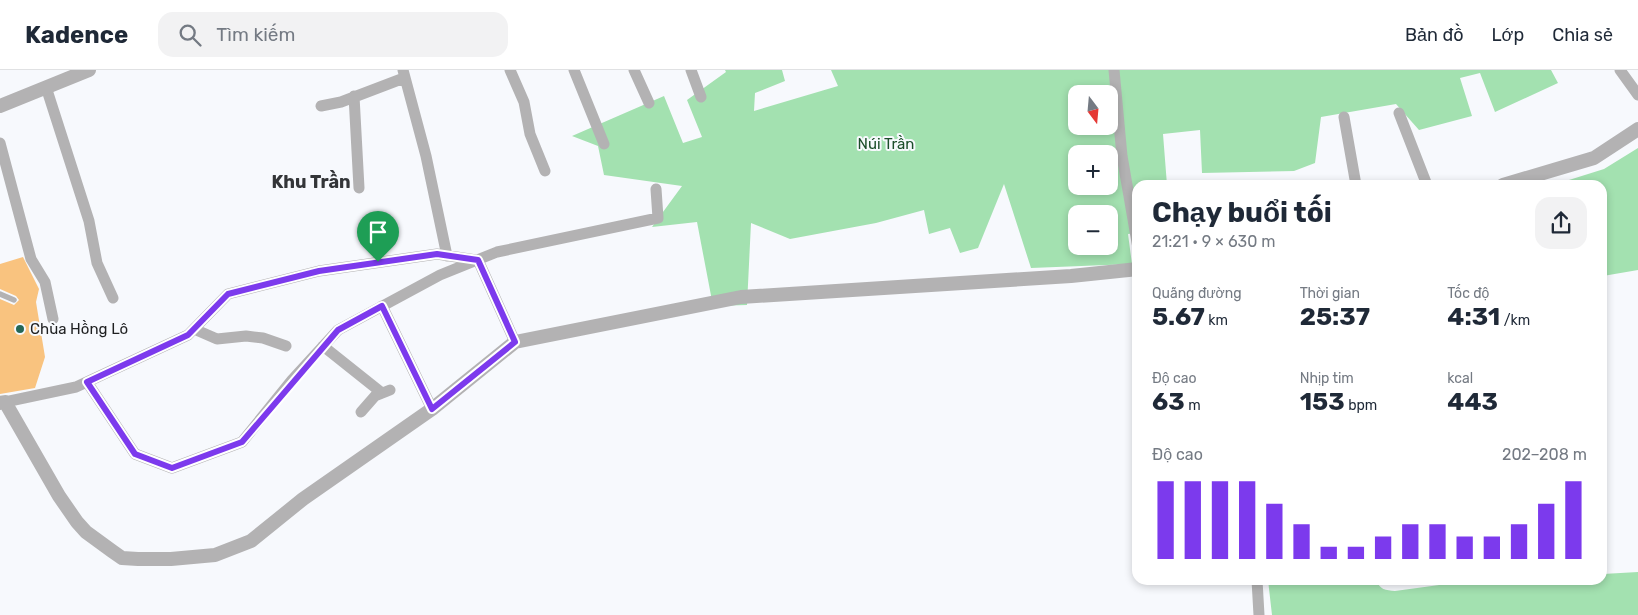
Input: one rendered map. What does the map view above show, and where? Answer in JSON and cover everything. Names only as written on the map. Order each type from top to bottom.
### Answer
[{"type":"street","points":[[0,106],[89,70]]},
{"type":"street","points":[[510,70],[524,102],[530,134],[545,171]]},
{"type":"street","points":[[574,70],[604,144]]},
{"type":"street","points":[[634,70],[649,103]]},
{"type":"street","points":[[691,70],[701,97]]},
{"type":"street","points":[[1114,70],[1122,156],[1132,214]]},
{"type":"street","points":[[1620,70],[1638,95]]},
{"type":"street","points":[[321,106],[341,102],[404,74],[426,156],[447,256]]},
{"type":"street","points":[[46,87],[89,221],[97,263],[113,298]]},
{"type":"street","points":[[354,96],[359,188]]},
{"type":"street","points":[[1399,113],[1425,180]]},
{"type":"street","points":[[1344,117],[1355,180]]},
{"type":"street","points":[[1520,180],[1594,158],[1638,129]]},
{"type":"street","points":[[0,143],[31,259],[44,282],[53,319]]},
{"type":"street","points":[[87,382],[135,454],[172,468],[242,442],[338,330],[440,275],[497,252],[658,218],[656,189]]},
{"type":"street","points":[[478,260],[437,254],[319,271],[228,294],[188,335],[76,387],[2,402],[77,522],[86,532],[122,558],[170,559],[215,555],[251,542],[303,498],[432,409],[515,342],[741,297],[1071,276],[1132,270]]},
{"type":"street","points":[[478,260],[515,342]]},
{"type":"street","points":[[382,306],[432,409]]},
{"type":"street","points":[[194,328],[218,339],[246,336],[263,338],[286,346]]},
{"type":"street","points":[[323,346],[386,391],[375,396],[361,412]]},
{"type":"street","points":[[1257,585],[1259,615]]},
{"type":"lane","points":[[0,294],[14,300]]},
{"type":"green space","name":"Núi Trần","points":[[725,70],[782,70],[785,81],[755,93],[754,111],[838,86],[831,70],[1551,70],[1558,83],[1495,112],[1480,73],[1460,78],[1472,116],[1419,130],[1396,104],[1321,117],[1315,163],[1294,171],[1202,173],[1200,130],[1163,134],[1167,180],[1132,180],[1132,234],[1128,234],[1132,264],[1031,268],[1004,184],[978,248],[960,253],[950,228],[929,234],[924,210],[876,223],[790,239],[751,223],[747,305],[713,306],[697,222],[652,227],[682,186],[604,175],[598,146],[572,136],[664,96],[683,143],[702,137],[687,100],[726,72]]},
{"type":"green space","points":[[1638,148],[1638,270],[1607,275],[1607,180],[1569,180],[1604,169]]},
{"type":"green space","points":[[1638,572],[1638,615],[1272,615],[1269,585],[1379,585],[1386,590],[1395,591],[1439,585],[1607,585],[1607,574]]},
{"type":"building","name":"Chùa Hồng Lô","points":[[23,257],[39,289],[36,302],[45,357],[35,388],[0,394],[0,299],[14,305],[19,300],[16,296],[0,289],[0,264]]},
{"type":"place","name":"Chùa Hồng Lô","points":[[20,329]]},
{"type":"district","name":"Khu Trần","points":[[311,182]]},
{"type":"route","points":[[437,254],[478,260],[515,342],[432,409],[382,306],[338,330],[292,380],[242,442],[172,468],[135,454],[87,382],[188,335],[228,294],[319,271],[378,262],[437,254]]}]
